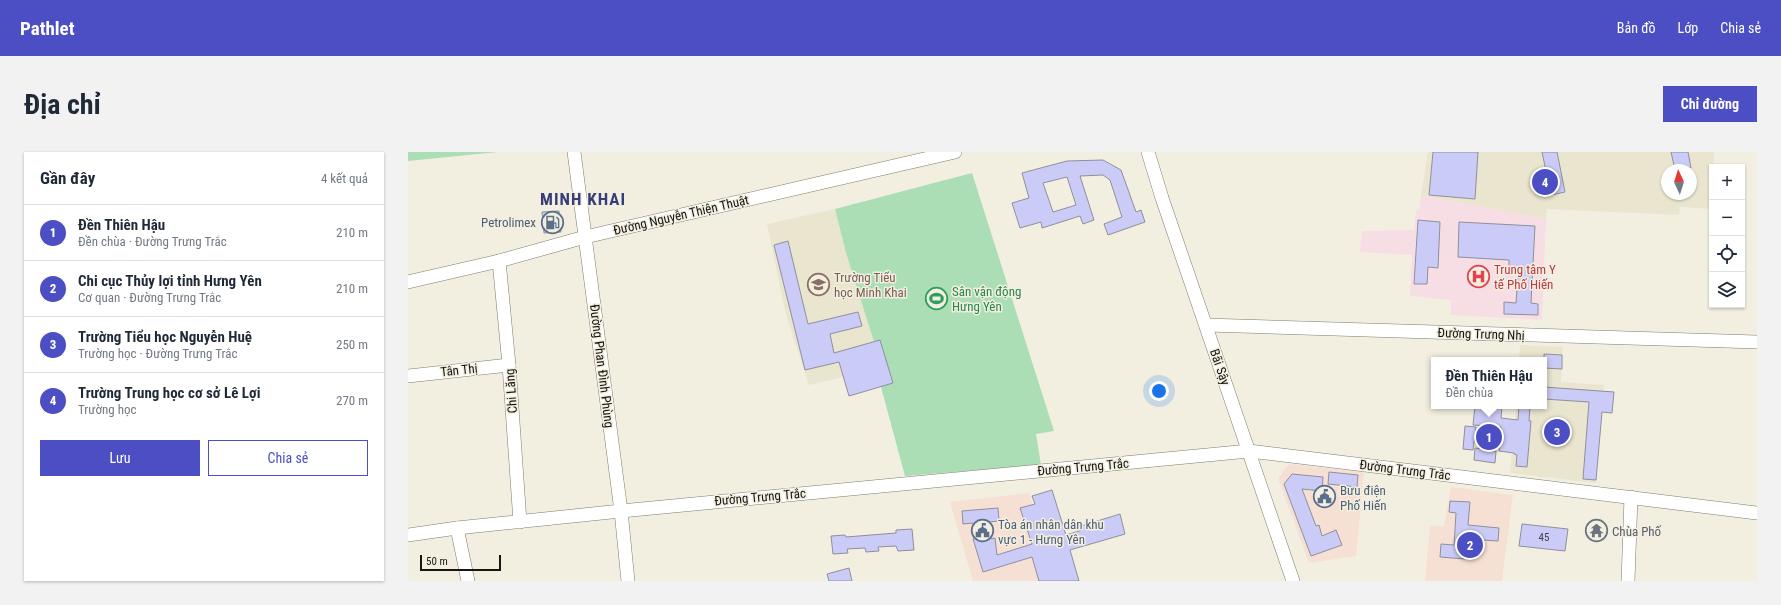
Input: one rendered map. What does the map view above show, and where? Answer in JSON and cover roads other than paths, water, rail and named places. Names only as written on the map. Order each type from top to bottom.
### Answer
[{"type":"street","name":"Đường Phan Đình Phùng","points":[[574,152],[621,510],[628,581]]},
{"type":"street","name":"Đường Nguyễn Thiện Thuật","points":[[408,282],[499,261],[585,237],[955,152]]},
{"type":"street","name":"Bãi Sậy","points":[[1148,152],[1162,198],[1294,581]]},
{"type":"street","name":"Chi Lăng","points":[[499,261],[509,365],[520,522]]},
{"type":"street","name":"Đường Trưng Nhị","points":[[1206,325],[1757,342]]},
{"type":"street","name":"Tân Thị","points":[[408,376],[509,365]]},
{"type":"street","name":"Đường Trưng Trắc","points":[[408,535],[457,528],[621,510],[1249,452],[1757,513]]},
{"type":"street","points":[[1628,581],[1631,497]]},
{"type":"street","points":[[457,528],[468,581]]},
{"type":"place","name":"Trường Trung học cơ sở Lê Lợi","points":[[1545,182]]},
{"type":"place","name":"Petrolimex","points":[[552,222]]},
{"type":"place","name":"Trung tâm Y tế Phố Hiến","points":[[1478,276]]},
{"type":"place","name":"Trường Tiểu học Minh Khai","points":[[818,284]]},
{"type":"place","name":"Sân vận động Hưng Yên","points":[[936,298]]},
{"type":"place","name":"Trường Tiểu học Nguyễn Huệ","points":[[1557,432]]},
{"type":"place","name":"Đền Thiên Hậu","points":[[1489,437]]},
{"type":"place","name":"Bưu điện Phố Hiến","points":[[1324,497]]},
{"type":"place","name":"Tòa án nhân dân khu vực 1 - Hưng Yên","points":[[982,531]]},
{"type":"place","name":"Chùa Phố","points":[[1596,531]]},
{"type":"place","name":"Chi cục Thủy lợi tỉnh Hưng Yên","points":[[1470,545]]},
{"type":"district","name":"MINH KHAI","points":[[583,199]]}]
